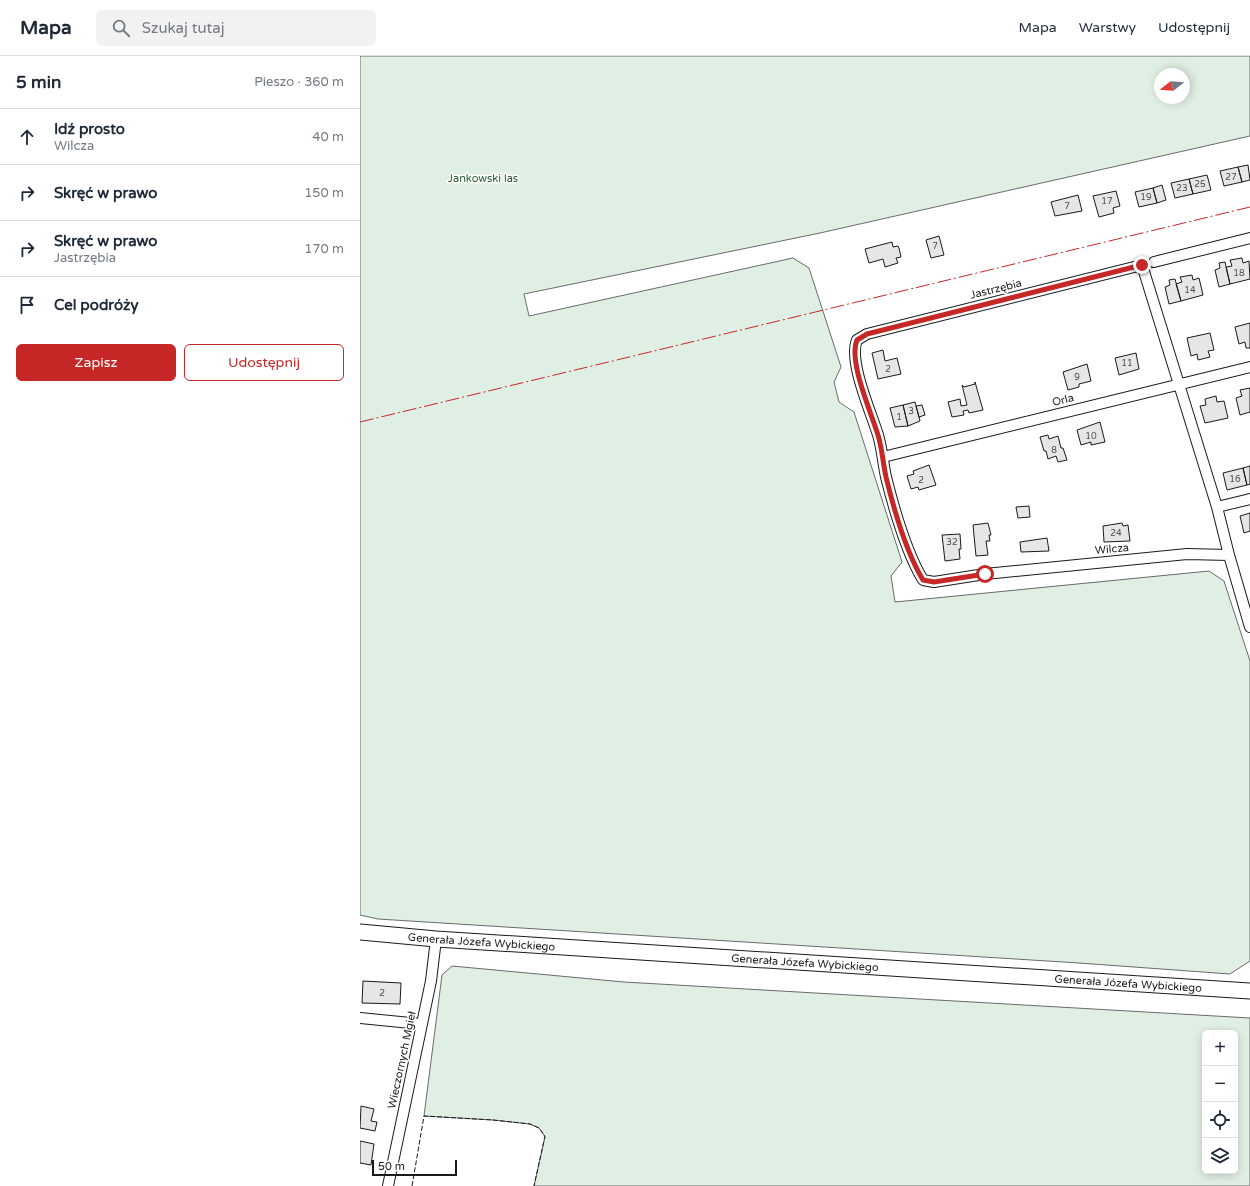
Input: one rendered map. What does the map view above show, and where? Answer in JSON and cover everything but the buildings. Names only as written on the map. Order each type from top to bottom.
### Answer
[{"type":"main road","name":"Generała Józefa Wybickiego","points":[[360,932],[436,939],[1250,991]]},
{"type":"street","points":[[1154,262],[1250,238]]},
{"type":"street","name":"Jastrzębia","points":[[883,457],[856,365],[854,353],[857,340],[867,334],[1142,265],[1180,384]]},
{"type":"street","name":"Orla","points":[[883,457],[1250,367]]},
{"type":"street","points":[[1180,384],[1218,507],[1229,555],[1245,596],[1250,627]]},
{"type":"street","name":"Wilcza","points":[[883,457],[886,476],[912,563],[923,580],[934,582],[985,574],[1179,555],[1229,555]]},
{"type":"street","points":[[1218,507],[1250,499]]},
{"type":"street","name":"Wieczornych Mgieł","points":[[388,1186],[431,981],[436,939]]},
{"type":"street","points":[[360,1018],[421,1024]]},
{"type":"green space","name":"Jankowski las","points":[[360,56],[1250,56],[1250,136],[820,233],[524,294],[529,316],[793,258],[809,268],[841,367],[834,382],[839,402],[854,412],[902,562],[891,576],[895,602],[1209,571],[1224,581],[1250,661],[1250,961],[1230,974],[1079,963],[378,919],[360,915]]},
{"type":"green space","points":[[452,966],[624,982],[1250,1018],[1250,1186],[534,1186],[545,1137],[539,1128],[530,1124],[493,1120],[424,1116],[442,975]]},
{"type":"fence","points":[[412,1186],[424,1116],[493,1120],[530,1124],[539,1128],[545,1136],[534,1186]]},
{"type":"power","points":[[360,422],[1250,207]]},
{"type":"route","points":[[985,574],[934,582],[923,580],[912,563],[886,476],[878,436],[856,365],[854,346],[857,340],[867,334],[1142,265]]}]
